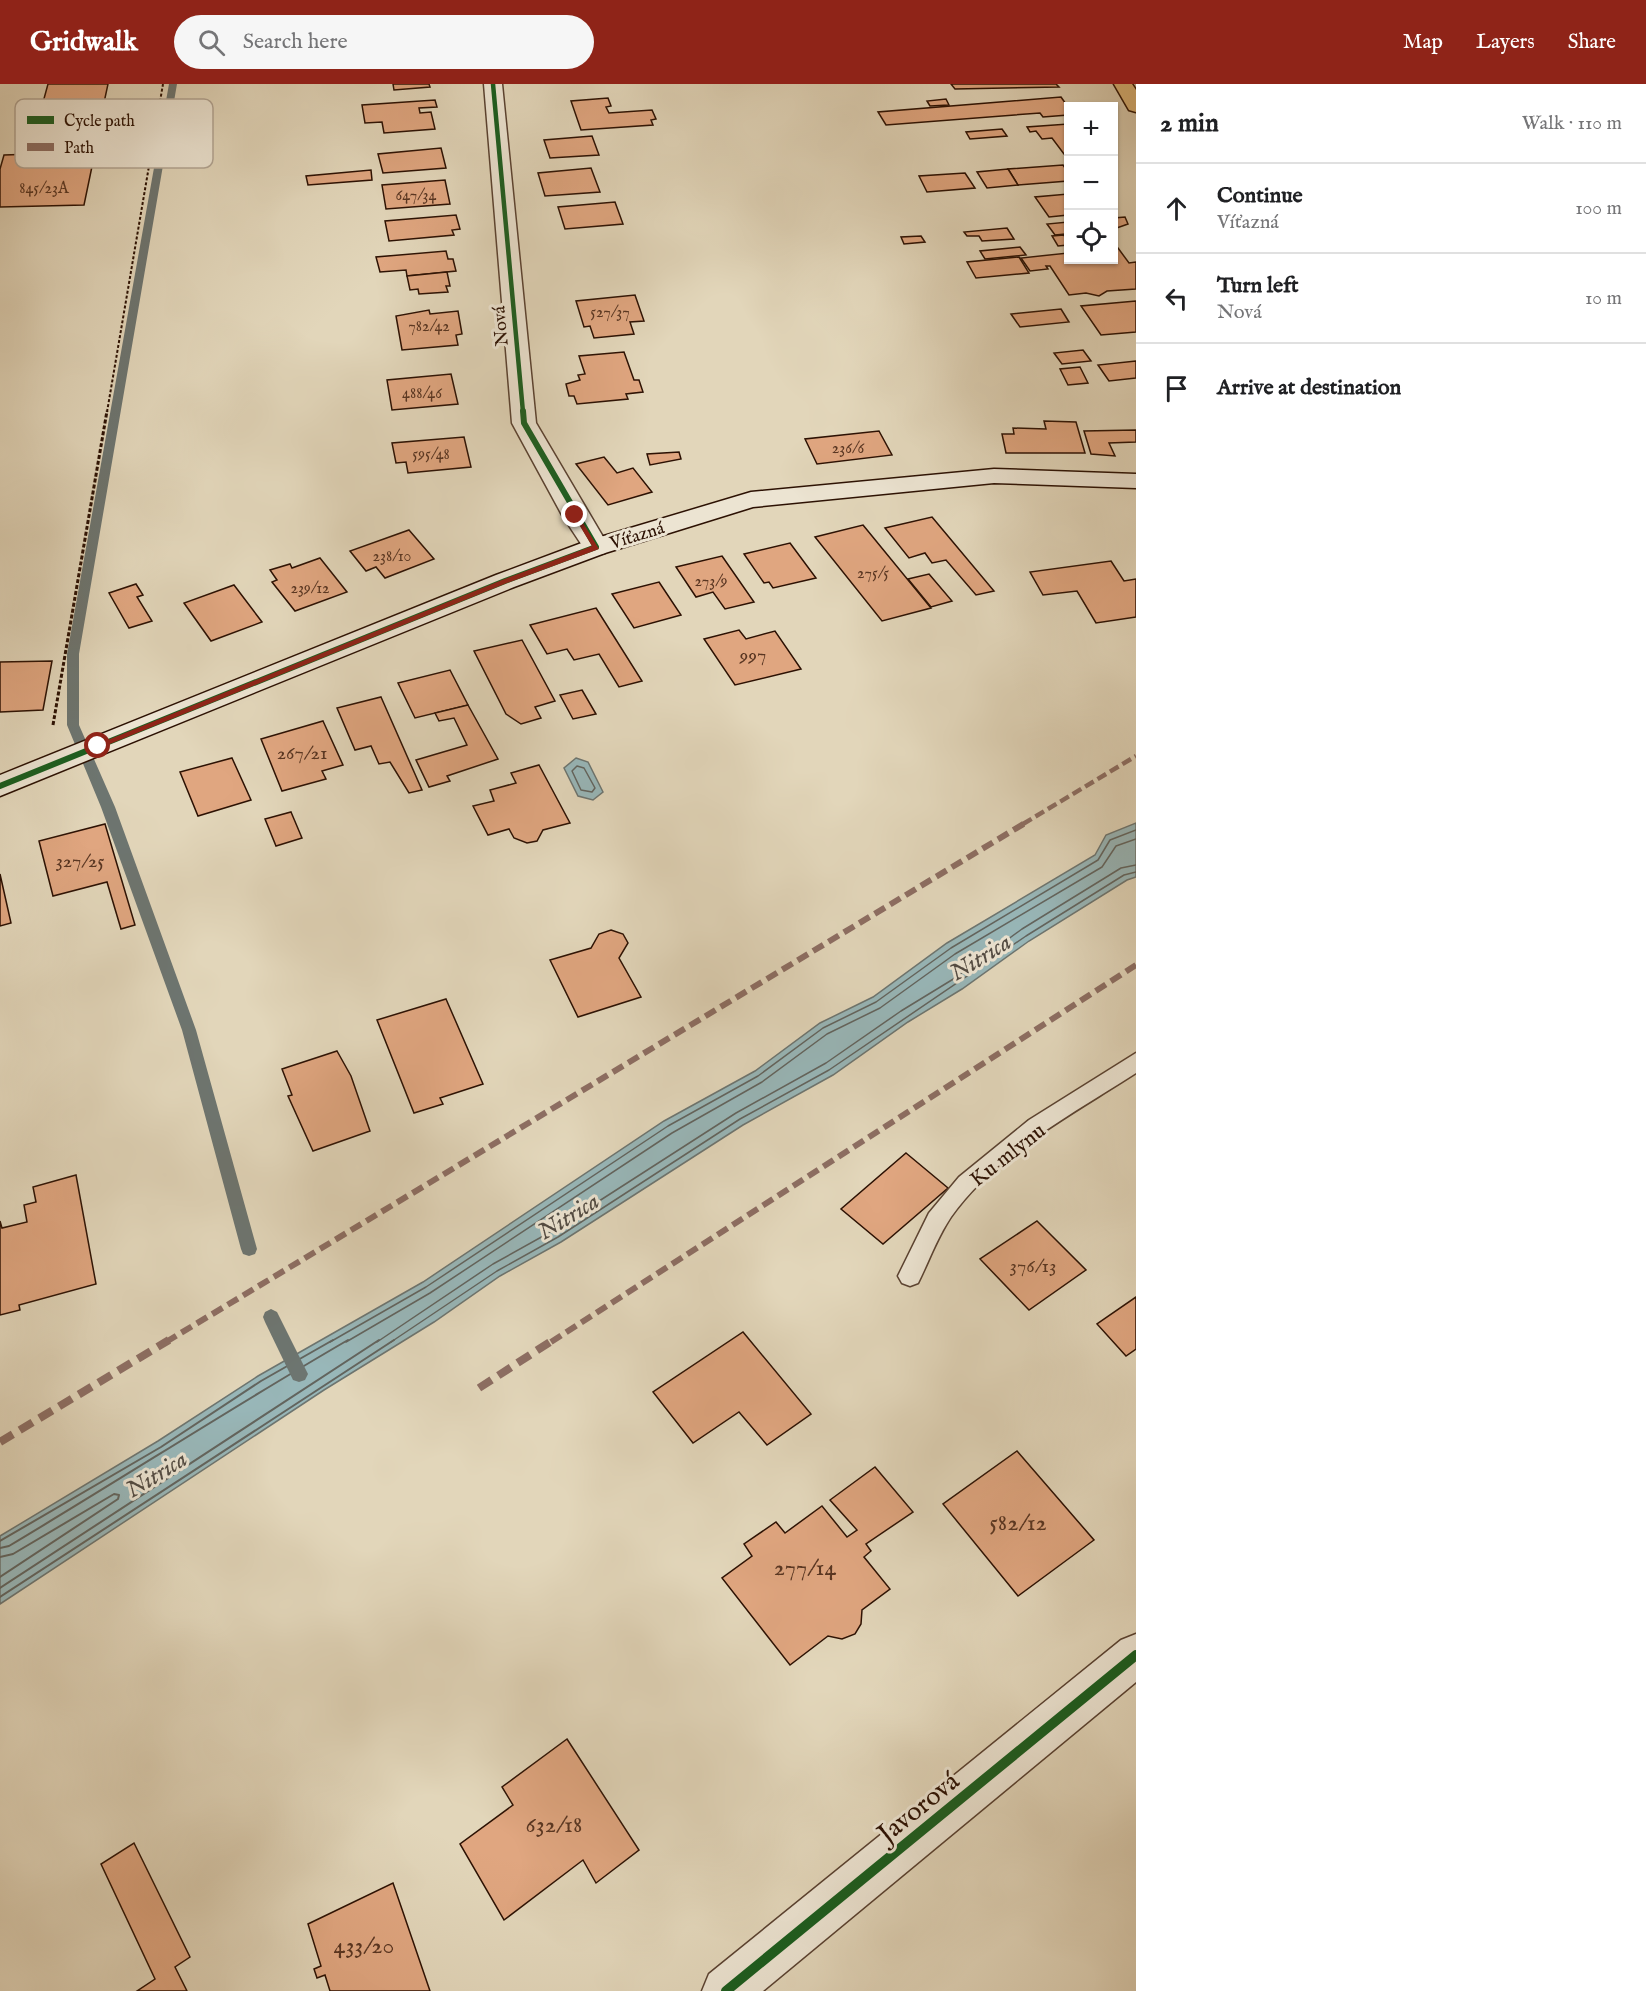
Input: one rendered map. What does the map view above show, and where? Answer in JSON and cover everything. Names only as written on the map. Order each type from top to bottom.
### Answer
[{"type":"main road","points":[[1123,84],[1136,106]]},
{"type":"street","name":"Nová","points":[[493,84],[524,423],[575,515],[596,547]]},
{"type":"street","name":"Víťazná","points":[[0,786],[505,581],[596,547],[751,500],[994,476],[1136,481]]},
{"type":"street","name":"Javorová","points":[[726,1991],[1136,1655]]},
{"type":"lane","name":"Ku mlynu","points":[[910,1276],[948,1203],[974,1177],[1007,1150],[1136,1062]]},
{"type":"path","points":[[161,99],[163,84]]},
{"type":"path","points":[[56,763],[150,168]]},
{"type":"water","points":[[576,758],[588,762],[603,792],[593,800],[578,796],[564,768]]},
{"type":"water","name":"Nitrica","points":[[1136,823],[1136,877],[1127,880],[1029,941],[962,989],[908,1022],[833,1075],[743,1125],[561,1242],[500,1276],[434,1322],[324,1390],[0,1604],[0,1536],[158,1441],[258,1376],[423,1282],[664,1121],[755,1071],[820,1023],[873,997],[947,943],[1095,855],[1106,835]]},
{"type":"building","points":[[48,84],[108,84],[105,99],[44,99]]},
{"type":"building","points":[[393,84],[429,84],[430,87],[394,90]]},
{"type":"building","points":[[951,84],[1056,84],[1059,87],[955,89]]},
{"type":"building","points":[[1061,97],[1064,102],[1064,115],[1043,117],[1040,113],[886,125],[878,112]]},
{"type":"building","points":[[608,98],[611,106],[606,107],[609,113],[652,110],[656,119],[651,120],[653,125],[581,130],[571,101]]},
{"type":"building","points":[[946,99],[949,105],[930,106],[927,101]]},
{"type":"building","points":[[435,100],[437,107],[419,108],[420,113],[431,112],[435,129],[384,133],[382,122],[365,123],[362,105]]},
{"type":"building","points":[[1064,124],[1064,154],[1052,138],[1042,139],[1036,131],[1030,132],[1027,127]]},
{"type":"building","points":[[1002,129],[1007,136],[970,139],[966,132]]},
{"type":"building","points":[[592,136],[599,155],[550,158],[544,140]]},
{"type":"building","points":[[441,148],[446,168],[383,173],[378,154]]},
{"type":"building","points":[[4,155],[15,155],[15,168],[92,168],[84,205],[0,207],[0,169]]},
{"type":"building","points":[[1063,165],[1064,181],[1018,185],[1008,169]]},
{"type":"building","points":[[591,168],[600,192],[545,196],[538,173]]},
{"type":"building","points":[[1008,169],[1018,185],[987,188],[977,172]]},
{"type":"building","points":[[371,170],[372,180],[308,185],[306,176]]},
{"type":"building","points":[[965,173],[975,188],[927,192],[919,176]]},
{"type":"building","points":[[445,180],[450,204],[386,209],[382,185]]},
{"type":"building","points":[[1064,194],[1064,215],[1049,217],[1035,197]]},
{"type":"building","points":[[615,202],[623,224],[565,229],[558,207]]},
{"type":"building","points":[[456,215],[460,229],[452,230],[454,235],[389,241],[385,221]]},
{"type":"building","points":[[1125,217],[1128,224],[1118,228],[1118,218]]},
{"type":"building","points":[[1064,222],[1064,234],[1055,235],[1047,224]]},
{"type":"building","points":[[1007,228],[1014,239],[982,241],[979,236],[967,236],[964,232]]},
{"type":"building","points":[[1064,235],[1064,245],[1058,246],[1052,236]]},
{"type":"building","points":[[921,236],[925,242],[904,244],[901,237]]},
{"type":"building","points":[[1020,247],[1026,255],[985,259],[980,251]]},
{"type":"building","points":[[1118,248],[1129,263],[1136,262],[1136,289],[1107,291],[1099,296],[1086,293],[1069,295],[1050,266],[1046,266],[1048,269],[1030,271],[1021,258],[1064,253],[1064,264],[1118,264]]},
{"type":"building","points":[[446,251],[448,259],[453,259],[456,271],[407,276],[406,270],[380,272],[376,257]]},
{"type":"building","points":[[1019,257],[1029,273],[976,278],[967,262]]},
{"type":"building","points":[[447,272],[450,286],[446,286],[448,292],[419,294],[418,289],[410,290],[407,276]]},
{"type":"building","points":[[635,295],[644,321],[630,322],[634,334],[594,338],[590,326],[584,327],[576,301]]},
{"type":"building","points":[[1136,301],[1136,332],[1101,335],[1081,306]]},
{"type":"building","points":[[1061,309],[1069,322],[1020,327],[1011,314]]},
{"type":"building","points":[[429,310],[430,314],[458,311],[462,334],[456,335],[458,345],[402,350],[396,316]]},
{"type":"building","points":[[1083,350],[1091,361],[1062,364],[1054,353]]},
{"type":"building","points":[[624,352],[634,380],[639,380],[643,392],[626,394],[628,399],[577,404],[574,396],[569,396],[566,384],[580,380],[578,375],[585,374],[579,356]]},
{"type":"building","points":[[1136,361],[1136,378],[1109,381],[1098,365]]},
{"type":"building","points":[[1080,367],[1088,383],[1068,385],[1060,369]]},
{"type":"building","points":[[451,374],[458,404],[392,410],[387,380]]},
{"type":"building","points":[[1044,421],[1076,422],[1085,453],[1006,453],[1002,434],[1014,434],[1013,428],[1046,429]]},
{"type":"building","points":[[1136,430],[1136,442],[1109,443],[1115,456],[1091,454],[1084,431]]},
{"type":"building","points":[[879,431],[892,455],[817,464],[805,439]]},
{"type":"building","points":[[464,437],[471,467],[408,473],[406,462],[396,463],[392,443]]},
{"type":"building","points":[[679,452],[681,459],[650,465],[647,454]]},
{"type":"building","points":[[604,457],[617,473],[633,468],[652,492],[608,505],[576,464]]},
{"type":"building","points":[[932,517],[994,591],[976,595],[946,560],[932,563],[925,553],[909,558],[885,528]]},
{"type":"building","points":[[863,525],[931,608],[882,621],[815,537]]},
{"type":"building","points":[[409,530],[434,559],[385,578],[376,567],[366,571],[350,551]]},
{"type":"building","points":[[790,543],[816,578],[773,588],[769,582],[764,583],[744,554]]},
{"type":"building","points":[[722,556],[754,602],[725,609],[713,592],[696,597],[676,567]]},
{"type":"building","points":[[320,558],[347,592],[295,611],[272,582],[277,580],[270,570],[290,564],[292,568]]},
{"type":"building","points":[[1111,561],[1124,581],[1136,579],[1136,617],[1096,623],[1077,591],[1043,595],[1030,572]]},
{"type":"building","points":[[929,574],[952,601],[931,607],[908,579]]},
{"type":"building","points":[[659,582],[681,615],[634,628],[612,594]]},
{"type":"building","points":[[136,584],[143,595],[137,597],[152,621],[129,628],[109,593]]},
{"type":"building","points":[[234,585],[262,622],[211,641],[184,603]]},
{"type":"building","points":[[596,608],[642,681],[619,687],[599,654],[574,660],[567,649],[547,654],[530,625]]},
{"type":"building","points":[[739,630],[746,639],[775,631],[801,669],[735,685],[704,639]]},
{"type":"building","points":[[522,640],[555,701],[535,707],[541,718],[521,724],[506,714],[474,651]]},
{"type":"building","points":[[52,661],[43,710],[0,712],[0,662]]},
{"type":"building","points":[[450,670],[468,705],[415,718],[398,683]]},
{"type":"building","points":[[582,690],[596,714],[573,719],[560,695]]},
{"type":"building","points":[[381,697],[422,790],[409,793],[390,762],[379,764],[371,746],[355,750],[337,708]]},
{"type":"building","points":[[468,705],[498,759],[447,776],[450,781],[429,787],[416,760],[467,745],[454,718],[439,721],[435,713]]},
{"type":"building","points":[[323,721],[343,765],[322,771],[326,779],[282,791],[261,739]]},
{"type":"building","points":[[232,758],[251,800],[198,816],[180,772]]},
{"type":"building","points":[[539,765],[570,823],[543,830],[537,841],[527,843],[514,838],[509,829],[488,835],[473,806],[494,801],[490,790],[516,783],[511,773]]},
{"type":"building","points":[[291,812],[302,838],[276,846],[265,819]]},
{"type":"building","points":[[105,824],[135,925],[121,929],[107,882],[53,896],[39,841]]},
{"type":"building","points":[[0,874],[11,923],[0,926]]},
{"type":"building","points":[[611,930],[623,934],[628,943],[619,958],[641,997],[578,1017],[550,960],[591,948],[599,934]]},
{"type":"building","points":[[446,999],[483,1084],[440,1098],[443,1104],[414,1113],[377,1020]]},
{"type":"building","points":[[337,1051],[351,1076],[370,1131],[313,1151],[288,1096],[292,1095],[282,1069]]},
{"type":"building","points":[[906,1153],[948,1188],[883,1244],[841,1209]]},
{"type":"building","points":[[76,1175],[96,1284],[19,1305],[20,1310],[0,1315],[0,1221],[2,1228],[27,1222],[24,1205],[36,1202],[33,1187]]},
{"type":"building","points":[[1037,1221],[1086,1270],[1029,1310],[980,1259]]},
{"type":"building","points":[[1136,1297],[1136,1349],[1126,1356],[1097,1324]]},
{"type":"building","points":[[743,1332],[811,1414],[767,1445],[739,1412],[693,1443],[653,1392]]},
{"type":"building","points":[[1017,1451],[1094,1540],[1018,1596],[943,1504]]},
{"type":"building","points":[[875,1467],[913,1512],[866,1544],[871,1551],[864,1557],[890,1589],[862,1610],[861,1624],[855,1634],[842,1639],[828,1636],[790,1665],[722,1578],[752,1556],[744,1544],[776,1522],[785,1533],[822,1506],[847,1537],[857,1530],[830,1500]]},
{"type":"building","points":[[567,1739],[639,1850],[596,1883],[583,1860],[504,1920],[460,1844],[513,1805],[502,1787]]},
{"type":"building","points":[[134,1843],[190,1957],[175,1967],[187,1991],[137,1991],[155,1979],[101,1864]]},
{"type":"building","points":[[393,1883],[430,1991],[330,1991],[325,1975],[317,1978],[314,1969],[321,1966],[308,1924]]},
{"type":"waterway","points":[[170,99],[173,84]]},
{"type":"waterway","points":[[158,168],[73,654],[73,725],[108,807],[189,1030],[249,1249]]},
{"type":"waterway","points":[[271,1317],[299,1374]]},
{"type":"marked path","points":[[0,1442],[1136,756]]},
{"type":"marked path","points":[[479,1388],[1136,965]]},
{"type":"cycle path","points":[[0,786],[505,581],[596,547],[575,515],[524,423],[493,84]]},
{"type":"cycle path","points":[[726,1991],[1136,1655]]},
{"type":"route","points":[[98,746],[505,581],[596,547],[575,515]]}]
